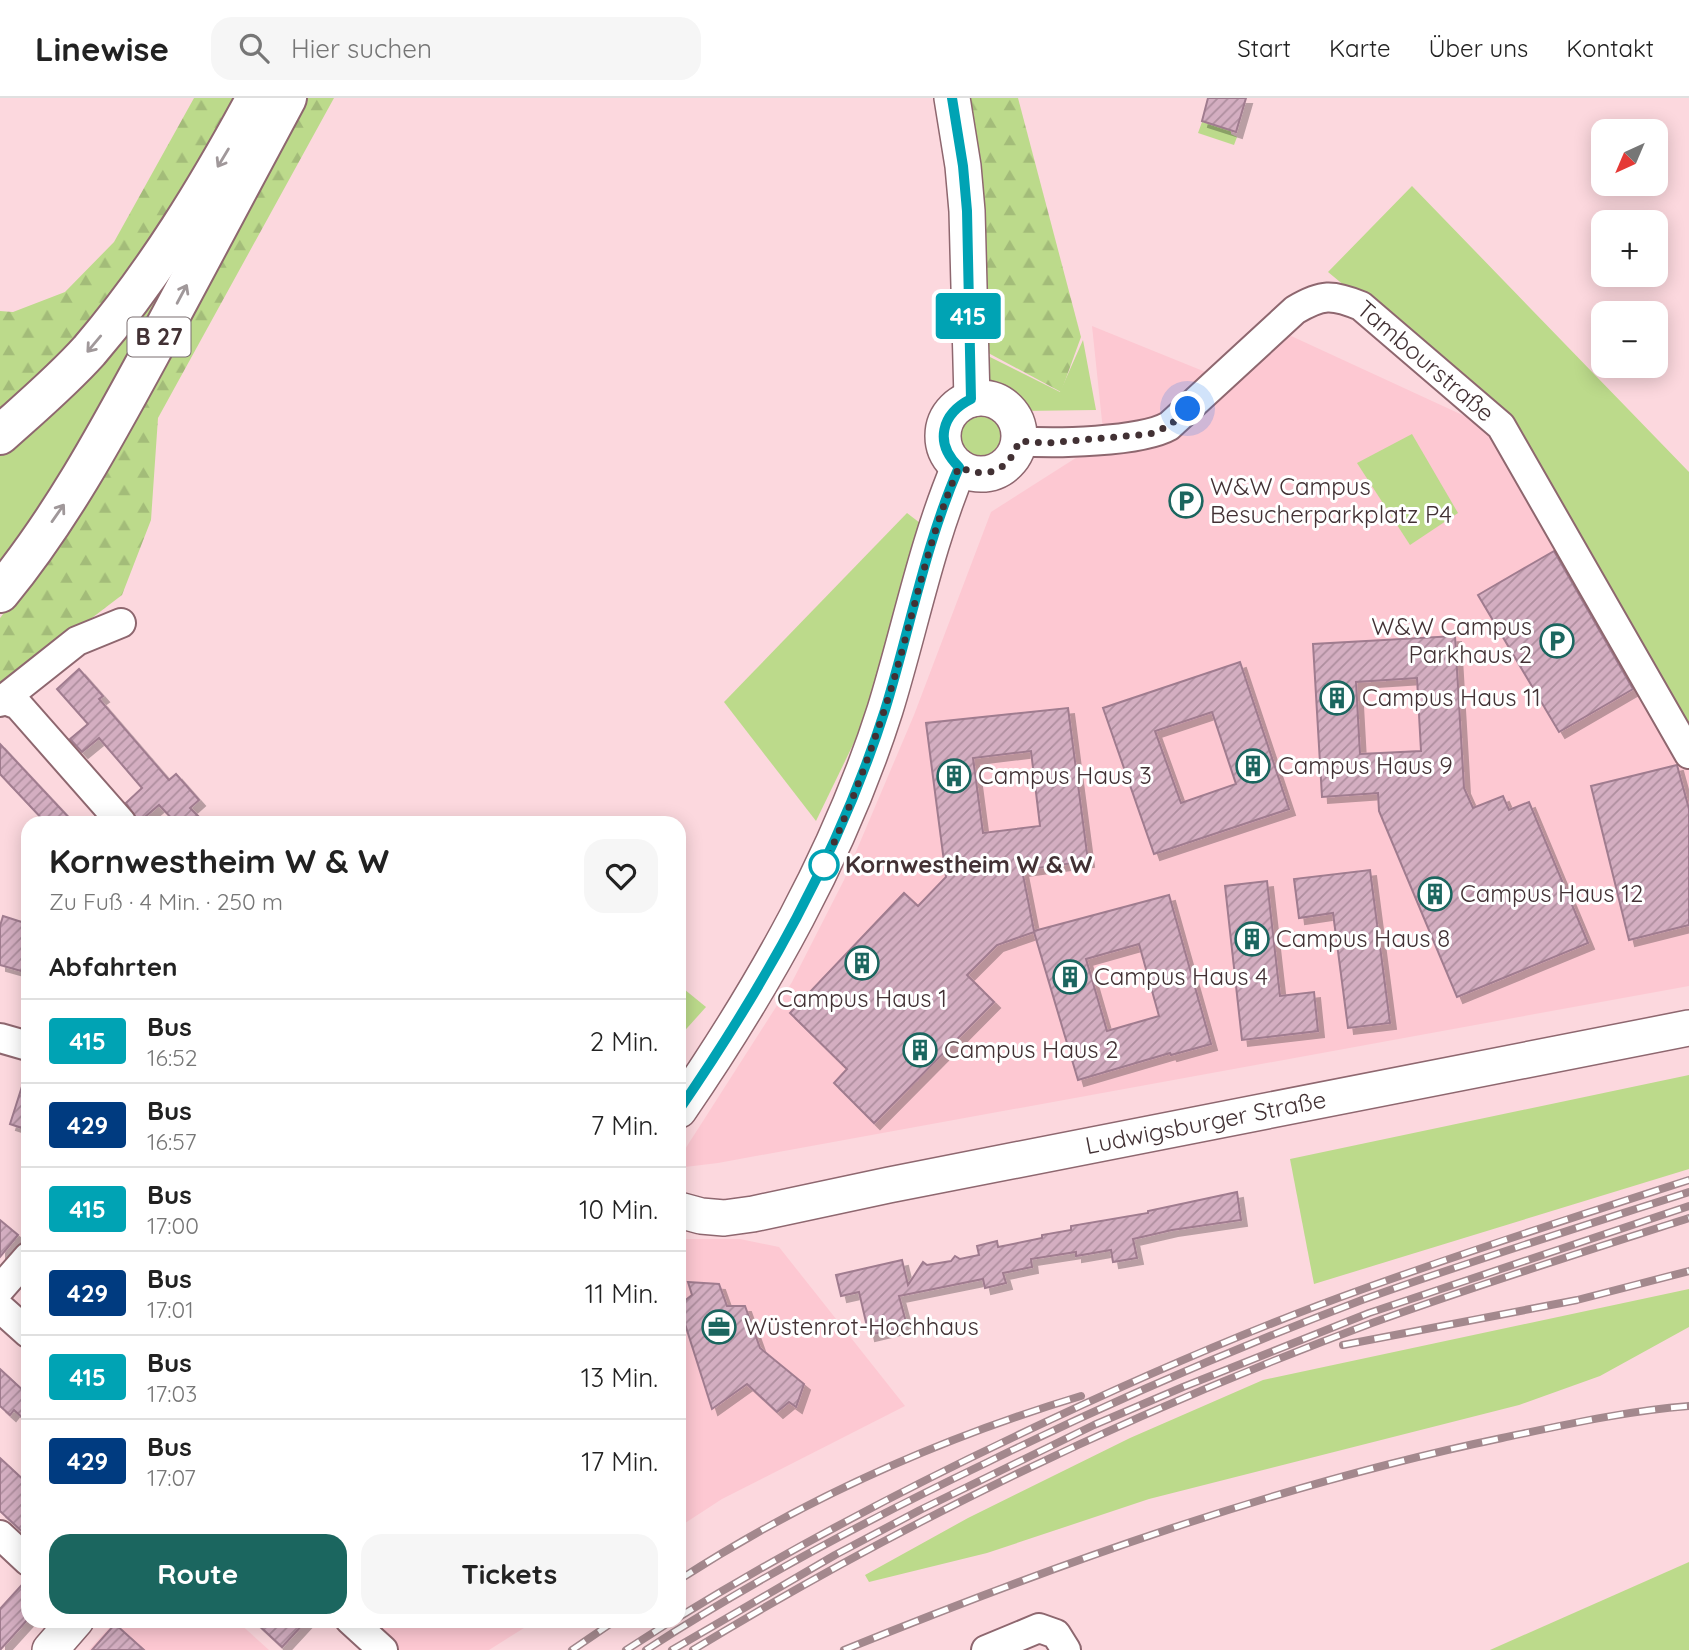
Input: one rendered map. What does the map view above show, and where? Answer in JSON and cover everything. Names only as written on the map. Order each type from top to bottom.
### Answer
[{"type":"highway","name":"B 27","points":[[0,435],[87,352],[143,283],[225,155],[256,98]]},
{"type":"highway","name":"B 27","points":[[10,581],[70,497],[120,411],[287,98]]},
{"type":"main road","points":[[952,98],[966,200],[971,399]]},
{"type":"main road","points":[[984,398],[996,401],[1014,417],[1019,441],[1007,464],[997,471],[984,474],[959,467],[945,447],[944,435],[951,412],[971,399],[984,398]]},
{"type":"main road","points":[[686,1099],[759,984],[824,865],[858,785],[884,711],[929,548],[959,467]]},
{"type":"main road","name":"Ludwigsburger Straße","points":[[686,1212],[724,1218],[1689,1028]]},
{"type":"main road","points":[[50,1650],[69,1628]]},
{"type":"street","name":"Tambourstraße","points":[[1019,441],[1047,443],[1139,436],[1158,432],[1169,426],[1295,310],[1324,297],[1339,297],[1361,306],[1501,426],[1689,754]]},
{"type":"street","points":[[2,701],[77,641],[121,623]]},
{"type":"street","points":[[2,701],[18,705],[116,816]]},
{"type":"street","points":[[0,1038],[21,1044]]},
{"type":"street","points":[[0,1289],[21,1265]]},
{"type":"street","points":[[0,1308],[21,1327]]},
{"type":"street","points":[[0,1535],[21,1554]]},
{"type":"street","points":[[360,1628],[383,1650]]},
{"type":"street","points":[[986,1650],[1039,1628],[1056,1634],[1066,1650]]},
{"type":"shaded area","points":[[1263,323],[1495,430],[1689,769],[1689,986],[686,1167],[686,1148],[792,982],[844,880],[914,715],[991,512],[1104,440],[1092,326],[1213,375]]},
{"type":"shaded area","points":[[686,1239],[740,1239],[779,1247],[905,1406],[722,1499],[686,1522]]},
{"type":"shaded area","points":[[109,1628],[245,1628],[269,1650],[89,1650]]},
{"type":"shaded area","points":[[358,1628],[524,1628],[489,1650],[383,1650]]},
{"type":"green space","points":[[194,98],[246,98],[144,266],[0,417],[0,311],[13,312],[65,292],[114,242]]},
{"type":"green space","points":[[306,98],[334,98],[158,418],[151,520],[122,595],[0,691],[0,618],[73,523],[119,445],[210,283]]},
{"type":"green space","points":[[961,98],[1018,98],[1081,337],[1061,392],[979,348]]},
{"type":"green space","points":[[1202,122],[1212,122],[1231,130],[1231,134],[1237,137],[1234,145],[1198,133]]},
{"type":"green space","points":[[1412,186],[1591,371],[1591,378],[1598,378],[1689,472],[1689,726],[1507,420],[1328,272]]},
{"type":"green space","points":[[225,190],[109,402],[0,573],[0,453]]},
{"type":"green space","points":[[1083,340],[1096,410],[1021,411],[979,383],[978,351],[1060,392]]},
{"type":"green space","points":[[980,410],[998,417],[1005,435],[998,453],[980,460],[962,453],[955,435],[962,417]]},
{"type":"green space","points":[[1412,434],[1458,513],[1410,545],[1357,463]]},
{"type":"green space","points":[[907,513],[920,523],[880,689],[816,821],[724,702]]},
{"type":"green space","points":[[686,991],[706,1007],[686,1029]]},
{"type":"green space","points":[[1689,1075],[1689,1169],[1314,1284],[1290,1159]]},
{"type":"green space","points":[[1689,1289],[1689,1327],[1600,1376],[1519,1405],[1149,1499],[987,1553],[869,1582],[865,1575],[968,1518],[1130,1438],[1263,1380]]},
{"type":"green space","points":[[1689,1562],[1689,1650],[1490,1650]]},
{"type":"building","points":[[1208,98],[1246,98],[1236,132],[1202,121]]},
{"type":"building","name":"W&W Campus Parkhaus 2","points":[[1554,551],[1633,689],[1559,732],[1478,595]]},
{"type":"building","points":[[1455,636],[1464,788],[1473,808],[1503,796],[1509,810],[1529,802],[1588,943],[1457,997],[1379,811],[1378,793],[1322,797],[1313,644]],"holes":[[[1417,678],[1421,751],[1360,754],[1356,682]]]},
{"type":"building","points":[[1240,662],[1289,809],[1154,854],[1103,708]],"holes":[[[1212,712],[1236,784],[1181,803],[1155,731]]]},
{"type":"building","points":[[79,669],[103,696],[99,699],[169,780],[176,774],[199,800],[190,808],[198,816],[169,816],[159,805],[146,816],[135,816],[126,803],[142,788],[99,738],[82,752],[70,739],[88,724],[57,689]]},
{"type":"building","points":[[1068,708],[1088,861],[1022,870],[1034,931],[1169,895],[1211,1044],[1078,1080],[1034,932],[997,945],[967,975],[994,1002],[874,1123],[834,1083],[847,1069],[790,1013],[904,893],[918,906],[946,877],[926,723]],"holes":[[[1031,751],[1040,826],[983,833],[973,758]],[[1139,944],[1159,1016],[1107,1031],[1086,959]]]},
{"type":"building","points":[[0,744],[67,816],[39,816],[0,774]]},
{"type":"building","points":[[1677,765],[1689,809],[1689,925],[1629,940],[1591,786]]},
{"type":"building","points":[[1370,870],[1390,1023],[1348,1028],[1333,913],[1299,918],[1294,879]]},
{"type":"building","name":"Campus Haus 8","points":[[1267,881],[1280,996],[1314,992],[1318,1031],[1242,1040],[1225,886]]},
{"type":"building","points":[[3,916],[21,922],[21,971],[0,965],[0,926]]},
{"type":"building","points":[[21,1090],[21,1128],[10,1124]]},
{"type":"building","points":[[1237,1192],[1241,1220],[1172,1230],[1133,1239],[1137,1258],[1113,1262],[1111,1250],[1031,1259],[1032,1267],[1003,1273],[1006,1283],[985,1288],[983,1279],[899,1296],[907,1326],[869,1335],[859,1292],[841,1296],[836,1275],[902,1260],[908,1285],[923,1262],[927,1265],[951,1261],[955,1256],[960,1259],[979,1255],[977,1246],[997,1241],[998,1247],[1042,1238],[1042,1235],[1071,1230],[1071,1226],[1148,1213]]},
{"type":"building","points":[[0,1220],[18,1235],[0,1257]]},
{"type":"building","name":"Wüstenrot-Hochhaus","points":[[688,1282],[719,1284],[727,1306],[745,1306],[760,1348],[804,1384],[796,1407],[789,1402],[777,1412],[747,1384],[712,1409],[686,1327],[686,1300],[692,1295]]},
{"type":"building","points":[[0,1369],[21,1388],[21,1416],[14,1410],[10,1415],[0,1406]]},
{"type":"building","points":[[0,1458],[21,1478],[21,1530],[0,1511]]},
{"type":"building","points":[[21,1586],[21,1627],[0,1650],[0,1609]]},
{"type":"building","points":[[111,1628],[119,1628],[144,1650],[92,1650]]},
{"type":"building","points":[[262,1628],[300,1628],[282,1647]]},
{"type":"railway","points":[[686,1613],[803,1545],[930,1478],[1188,1358],[1319,1305],[1689,1180]]},
{"type":"railway","points":[[686,1625],[857,1527],[1080,1418],[1173,1377],[1362,1300],[1689,1192]]},
{"type":"railway","points":[[672,1650],[835,1555],[1094,1425],[1369,1313],[1689,1206]]},
{"type":"railway","points":[[693,1650],[774,1602],[940,1512],[1197,1392],[1411,1309],[1689,1218]]},
{"type":"railway","points":[[1343,1345],[1577,1300],[1689,1271]]},
{"type":"railway","points":[[686,1576],[774,1523],[873,1474],[975,1432],[1081,1396]]},
{"type":"railway","points":[[844,1650],[1005,1587],[1168,1529],[1334,1479],[1548,1428],[1689,1406]]},
{"type":"railway","points":[[572,1650],[604,1628]]},
{"type":"railway","points":[[626,1650],[660,1628]]},
{"type":"railway","points":[[646,1650],[681,1628]]},
{"type":"bus line","name":"415","points":[[686,1100],[759,984],[824,865],[858,785],[884,711],[929,548],[959,467],[945,447],[944,435],[951,412],[971,399],[967,211],[952,98]]},
{"type":"place","name":"W&W Campus Besucherparkplatz P4","points":[[1186,501]]},
{"type":"place","name":"W&W Campus Parkhaus 2","points":[[1557,641]]},
{"type":"place","name":"Campus Haus 11","points":[[1337,698]]},
{"type":"place","name":"Campus Haus 9","points":[[1253,766]]},
{"type":"place","name":"Campus Haus 3","points":[[954,776]]},
{"type":"place","name":"Kornwestheim W & W","points":[[824,865]]},
{"type":"place","name":"Campus Haus 12","points":[[1435,894]]},
{"type":"place","name":"Campus Haus 8","points":[[1252,939]]},
{"type":"place","name":"Campus Haus 1","points":[[862,963]]},
{"type":"place","name":"Campus Haus 4","points":[[1070,977]]},
{"type":"place","name":"Campus Haus 2","points":[[920,1050]]},
{"type":"place","name":"Wüstenrot-Hochhaus","points":[[719,1327]]},
{"type":"route","points":[[824,865],[858,785],[884,711],[929,548],[959,467],[984,474],[997,471],[1007,464],[1019,441],[1047,443],[1139,436],[1158,432],[1188,409]]}]
